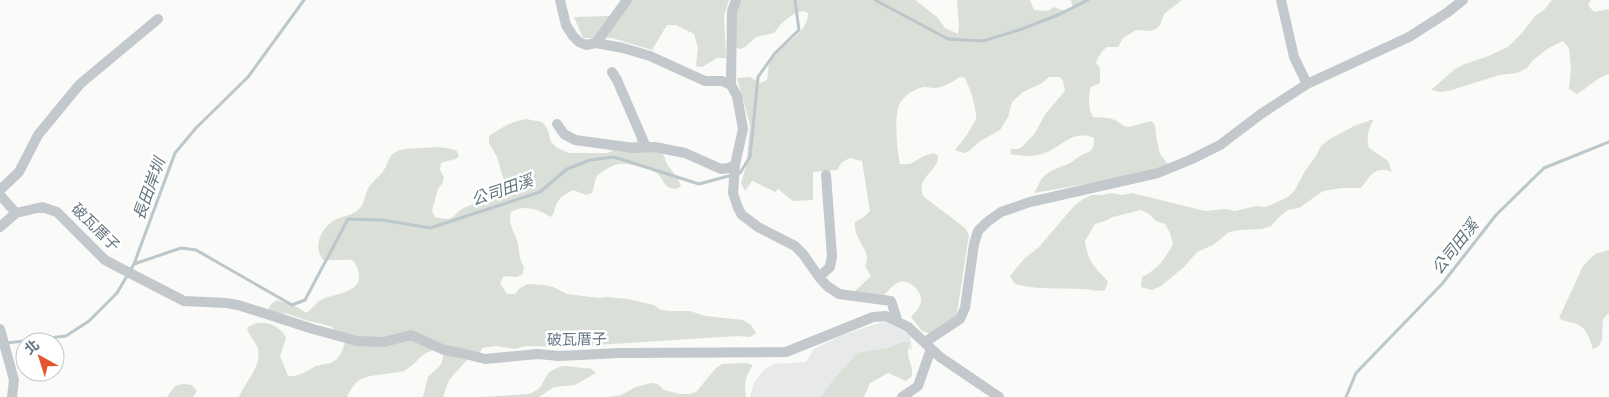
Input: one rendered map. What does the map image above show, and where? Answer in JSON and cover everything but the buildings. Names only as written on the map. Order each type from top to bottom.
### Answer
[{"type":"street","points":[[560,0],[566,25],[579,42],[586,45],[596,43],[623,48],[650,56],[705,81],[722,81],[731,85]]},
{"type":"street","points":[[596,43],[627,0]]},
{"type":"street","points":[[736,0],[732,11],[731,85],[737,96],[743,128],[735,166],[733,193],[738,208],[742,215],[758,227],[794,246],[803,254],[827,286],[839,294],[891,301],[898,322]]},
{"type":"street","points":[[1281,0],[1294,57],[1307,84]]},
{"type":"street","points":[[902,397],[918,386],[928,345],[960,319],[965,308],[974,244],[978,231],[1001,212],[1030,202],[1158,173],[1183,163],[1220,145],[1261,114],[1307,84],[1409,37],[1463,0]]},
{"type":"street","points":[[0,190],[19,172],[38,134],[80,84],[158,19]]},
{"type":"street","points":[[612,72],[646,147]]},
{"type":"street","points":[[557,124],[564,134],[574,140],[634,148],[655,147],[685,153],[721,169],[735,166]]},
{"type":"street","points":[[819,277],[830,266],[832,256],[826,174]]},
{"type":"street","points":[[0,195],[16,213],[0,227]]},
{"type":"street","name":"破瓦厝子","points":[[16,213],[35,207],[58,212],[105,260],[184,301],[238,305],[357,341],[384,342],[411,335],[444,350],[485,359],[538,354],[559,356],[620,353],[786,352],[873,317],[886,316],[908,327],[940,357],[999,397]]},
{"type":"street","points":[[0,329],[14,380],[12,397]]},
{"type":"shaded area","points":[[622,0],[729,0],[724,16],[726,58],[717,58],[702,67],[696,66],[698,48],[694,34],[676,25],[667,25],[652,50],[612,38],[583,38],[574,17],[611,16]]},
{"type":"shaded area","points":[[742,0],[915,0],[937,17],[945,28],[958,34],[957,0],[1030,0],[1034,10],[1048,11],[1053,7],[1066,11],[1073,9],[1071,0],[1182,0],[1164,14],[1160,25],[1156,29],[1151,31],[1136,30],[1123,38],[1118,47],[1107,47],[1103,50],[1096,63],[1100,68],[1100,83],[1091,87],[1089,98],[1089,106],[1093,117],[1109,118],[1129,127],[1151,121],[1155,125],[1160,154],[1171,168],[1034,193],[1046,174],[1070,163],[1092,149],[1094,145],[1094,138],[1080,136],[1073,137],[1042,154],[1026,156],[1010,154],[1011,149],[1018,149],[1023,146],[1035,133],[1046,113],[1065,91],[1060,77],[1049,77],[1042,83],[1023,92],[1012,102],[1008,117],[1000,130],[964,153],[955,150],[967,135],[976,119],[972,95],[965,78],[960,77],[942,87],[922,87],[911,92],[901,102],[897,110],[896,134],[900,164],[910,164],[934,153],[938,156],[935,166],[923,183],[923,196],[965,228],[969,235],[956,319],[930,334],[922,331],[911,317],[919,307],[921,297],[911,284],[899,282],[884,295],[853,293],[871,276],[865,266],[867,261],[866,253],[855,227],[855,222],[870,211],[862,161],[850,158],[842,162],[837,170],[813,172],[813,200],[793,201],[778,189],[775,192],[753,181],[745,191],[741,183],[746,167],[750,125],[737,78],[750,77],[760,83],[767,80],[771,60],[804,27],[808,13],[803,11],[790,16],[774,33],[756,37],[740,49],[734,47],[736,6]]},
{"type":"shaded area","points":[[1552,0],[1591,0],[1588,5],[1594,12],[1609,9],[1609,74],[1577,94],[1569,89],[1571,69],[1569,48],[1563,41],[1547,49],[1532,61],[1527,68],[1517,73],[1499,75],[1452,90],[1441,92],[1431,90],[1455,69],[1508,47]]},
{"type":"shaded area","points":[[526,119],[542,122],[547,128],[551,142],[557,148],[569,153],[607,153],[641,139],[659,149],[681,186],[676,189],[668,187],[656,172],[634,165],[619,164],[608,168],[598,175],[592,193],[586,195],[573,190],[563,196],[557,202],[551,217],[531,208],[521,208],[511,212],[511,223],[524,267],[523,274],[517,277],[504,276],[500,283],[507,294],[515,294],[520,288],[528,284],[544,285],[567,294],[628,299],[654,305],[661,310],[690,311],[705,316],[743,320],[751,325],[756,333],[750,337],[737,336],[566,347],[526,346],[515,349],[496,346],[482,348],[479,354],[467,360],[449,380],[443,397],[423,397],[428,377],[442,362],[443,349],[430,351],[404,371],[371,376],[360,380],[351,389],[347,397],[239,397],[258,362],[258,349],[247,328],[257,323],[274,326],[286,338],[280,356],[288,376],[302,374],[315,366],[333,362],[339,357],[345,342],[332,327],[268,310],[271,304],[277,300],[299,308],[306,313],[322,299],[354,288],[358,283],[359,277],[353,260],[323,260],[319,250],[319,239],[333,221],[354,213],[360,208],[369,187],[384,170],[394,153],[406,149],[436,147],[457,151],[459,157],[441,163],[440,170],[444,177],[438,189],[432,211],[435,217],[449,219],[464,208],[497,195],[506,187],[497,157],[489,143],[489,136],[511,123]]},
{"type":"shaded area","points":[[1374,119],[1368,133],[1369,148],[1388,161],[1392,172],[1386,170],[1377,171],[1370,176],[1361,188],[1323,191],[1299,208],[1288,210],[1271,226],[1262,229],[1229,232],[1213,245],[1197,252],[1184,267],[1161,286],[1152,290],[1141,287],[1142,277],[1160,263],[1173,244],[1165,224],[1156,221],[1149,214],[1141,210],[1095,224],[1085,241],[1091,262],[1108,282],[1105,290],[1032,287],[1015,284],[1010,276],[1024,259],[1039,247],[1074,206],[1091,195],[1112,193],[1122,195],[1132,193],[1205,211],[1225,209],[1235,211],[1256,206],[1266,207],[1288,197],[1295,190],[1321,146],[1354,126]]},
{"type":"shaded area","points":[[1609,250],[1609,313],[1603,319],[1602,340],[1599,346],[1593,349],[1589,337],[1582,327],[1559,318],[1583,266],[1595,254]]},
{"type":"shaded area","points":[[885,321],[910,335],[912,349],[871,356],[826,397],[750,397],[754,382],[766,368],[775,364],[806,362],[814,349],[840,336]]},
{"type":"shaded area","points":[[902,342],[910,342],[908,356],[912,376],[906,381],[888,373],[870,383],[864,397],[821,397],[833,380],[858,353],[888,348]]},
{"type":"shaded area","points":[[746,363],[753,365],[746,380],[746,397],[610,397],[621,395],[636,387],[651,383],[658,384],[664,390],[689,394],[696,392],[716,368],[722,364]]},
{"type":"shaded area","points":[[562,366],[590,368],[596,373],[575,385],[554,387],[539,397],[481,397],[529,394],[539,388],[549,373]]},
{"type":"shaded area","points":[[183,384],[192,385],[197,391],[193,397],[167,397],[175,386]]},
{"type":"waterway","name":"長田岸圳","points":[[7,343],[66,336],[89,321],[117,293],[134,264],[175,153],[196,128],[248,77],[304,0]]},
{"type":"waterway","name":"公司田溪","points":[[134,264],[181,248],[196,250],[292,305],[305,300],[348,219],[382,220],[430,228],[540,192],[567,169],[590,160],[614,157],[699,184],[740,173],[750,157],[758,77],[775,53],[799,30],[795,0]]},
{"type":"waterway","name":"公司田溪","points":[[875,0],[948,39],[983,41],[1022,29],[1060,14],[1088,0]]},
{"type":"waterway","name":"公司田溪","points":[[1346,397],[1356,373],[1442,284],[1496,215],[1544,168],[1609,142]]}]
